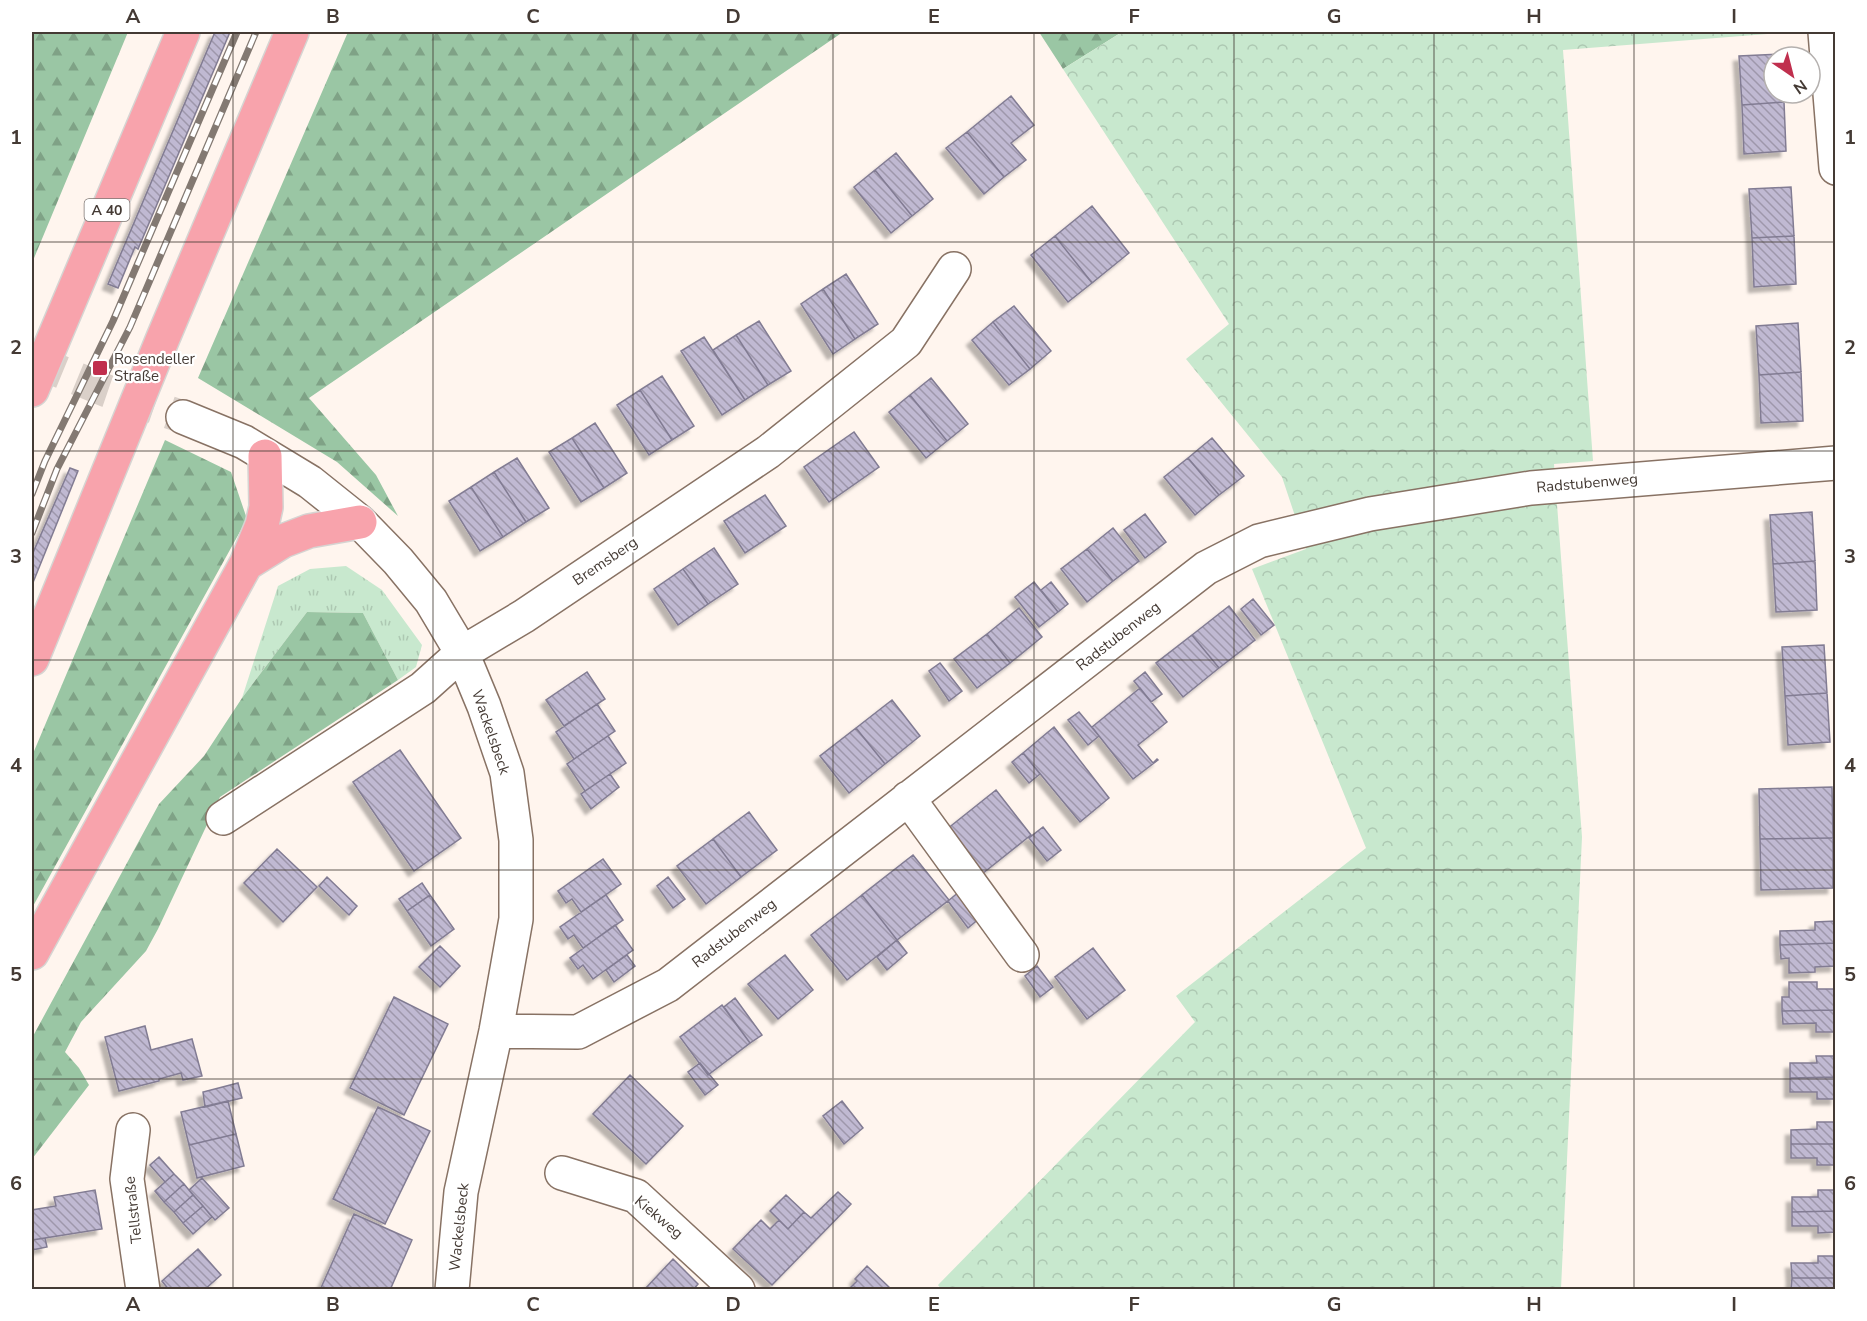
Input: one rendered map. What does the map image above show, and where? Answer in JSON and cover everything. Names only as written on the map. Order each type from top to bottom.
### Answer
[{"type":"highway","name":"A 40","points":[[32,390],[183,32]]},
{"type":"highway","points":[[32,658],[292,32]]},
{"type":"highway","points":[[32,953],[246,564],[262,525],[266,507],[265,456]]},
{"type":"highway","points":[[246,564],[283,541],[309,531],[360,522]]},
{"type":"street","points":[[1825,32],[1836,168]]},
{"type":"street","name":"Bremsberg","points":[[223,818],[423,688],[462,653],[524,616],[768,452],[906,342],[954,269]]},
{"type":"street","name":"Wackelsbeck","points":[[183,417],[244,442],[310,482],[360,522],[398,561],[431,601],[462,653],[484,706],[507,773],[516,840],[516,919],[496,1031],[461,1192],[452,1290]]},
{"type":"street","name":"Radstubenweg","points":[[496,1031],[578,1032],[668,984],[1206,568],[1259,541],[1370,514],[1531,488],[1836,463]]},
{"type":"street","points":[[908,798],[1022,955]]},
{"type":"street","name":"Tellstraße","points":[[133,1130],[128,1179],[143,1290]]},
{"type":"street","name":"Kiekweg","points":[[562,1173],[636,1196],[715,1266],[738,1290]]},
{"type":"green space","points":[[35,32],[128,32],[32,263],[32,39]]},
{"type":"green space","points":[[348,32],[843,32],[309,398],[376,475],[398,516],[337,462],[198,378]]},
{"type":"green space","points":[[1039,32],[1122,32],[1063,69]]},
{"type":"green space","points":[[1122,32],[1794,32],[1563,50],[1593,461],[1554,464],[1582,837],[1561,1289],[942,1290],[938,1285],[1195,1022],[1176,996],[1366,848],[1252,569],[1306,549],[1282,477],[1186,359],[1229,324],[1063,69]]},
{"type":"green space","points":[[165,440],[231,472],[247,519],[32,908],[32,756]]},
{"type":"green space","points":[[346,566],[382,590],[422,645],[416,667],[398,680],[363,613],[307,612],[242,698],[278,586],[310,569]]},
{"type":"green space","points":[[307,612],[363,613],[398,680],[220,797],[146,951],[81,1022],[65,1052],[79,1068],[89,1085],[32,1159],[32,1038],[159,804],[204,756],[242,698]]},
{"type":"building","points":[[215,32],[230,32],[138,249],[135,247],[118,288],[108,284]]},
{"type":"building","points":[[1762,55],[1762,104],[1742,105],[1739,56]]},
{"type":"building","points":[[1011,96],[1034,125],[1011,143],[1026,160],[1004,177],[967,132]]},
{"type":"building","points":[[1742,105],[1784,105],[1786,151],[1744,154]]},
{"type":"building","points":[[967,132],[1004,177],[984,194],[946,148]]},
{"type":"building","points":[[896,153],[933,199],[912,216],[875,170]]},
{"type":"building","points":[[875,170],[912,216],[891,233],[854,187]]},
{"type":"building","points":[[1791,187],[1794,236],[1752,238],[1749,189]]},
{"type":"building","points":[[1092,206],[1129,253],[1092,283],[1055,236]]},
{"type":"building","points":[[1055,236],[1092,283],[1068,302],[1031,255]]},
{"type":"building","points":[[1794,236],[1796,284],[1754,287],[1752,238]]},
{"type":"building","points":[[846,274],[878,324],[855,339],[823,289]]},
{"type":"building","points":[[823,289],[855,339],[833,354],[801,304]]},
{"type":"building","points":[[1014,306],[1051,351],[1030,369],[993,322]]},
{"type":"building","points":[[759,321],[791,371],[768,385],[736,335]]},
{"type":"building","points":[[993,322],[1030,369],[1009,385],[972,340]]},
{"type":"building","points":[[1798,323],[1801,372],[1759,375],[1756,326]]},
{"type":"building","points":[[736,335],[768,385],[745,400],[713,350]]},
{"type":"building","points":[[704,337],[745,400],[722,415],[681,351]]},
{"type":"building","points":[[1801,372],[1803,421],[1761,423],[1759,375]]},
{"type":"building","points":[[662,376],[694,426],[672,440],[640,390]]},
{"type":"building","points":[[931,378],[968,424],[947,441],[910,395]]},
{"type":"building","points":[[640,390],[672,440],[649,455],[617,405]]},
{"type":"building","points":[[910,395],[947,441],[926,458],[889,412]]},
{"type":"building","points":[[595,423],[627,473],[604,488],[572,438]]},
{"type":"building","points":[[854,432],[879,467],[829,502],[804,467]]},
{"type":"building","points":[[572,438],[604,488],[581,502],[549,452]]},
{"type":"building","points":[[1212,438],[1244,476],[1219,495],[1188,458]]},
{"type":"building","points":[[517,458],[549,508],[526,522],[494,472]]},
{"type":"building","points":[[1188,458],[1219,495],[1195,515],[1164,477]]},
{"type":"building","points":[[70,468],[78,471],[32,585],[32,555]]},
{"type":"building","points":[[494,472],[526,522],[503,537],[471,487]]},
{"type":"building","points":[[471,487],[503,537],[480,551],[449,501]]},
{"type":"building","points":[[765,495],[786,526],[745,553],[724,521]]},
{"type":"building","points":[[1812,512],[1815,561],[1773,564],[1770,515]]},
{"type":"building","points":[[1145,514],[1166,542],[1145,558],[1124,530]]},
{"type":"building","points":[[1113,528],[1139,561],[1113,581],[1087,549]]},
{"type":"building","points":[[714,548],[738,584],[708,604],[683,569]]},
{"type":"building","points":[[1087,549],[1113,581],[1087,602],[1061,569]]},
{"type":"building","points":[[1815,561],[1817,610],[1776,612],[1773,564]]},
{"type":"building","points":[[683,569],[708,604],[678,625],[654,589]]},
{"type":"building","points":[[1034,582],[1058,612],[1039,627],[1015,597]]},
{"type":"building","points":[[1051,582],[1068,604],[1058,612],[1041,590]]},
{"type":"building","points":[[1253,599],[1274,625],[1261,635],[1241,609]]},
{"type":"building","points":[[1229,606],[1255,640],[1219,668],[1192,635]]},
{"type":"building","points":[[1019,608],[1042,637],[1010,663],[987,634]]},
{"type":"building","points":[[987,634],[1010,663],[977,688],[954,659]]},
{"type":"building","points":[[1192,635],[1219,668],[1183,697],[1156,663]]},
{"type":"building","points":[[1824,645],[1827,693],[1785,696],[1782,647]]},
{"type":"building","points":[[940,663],[962,691],[949,701],[929,671]]},
{"type":"building","points":[[587,672],[605,699],[564,726],[546,700]]},
{"type":"building","points":[[1145,672],[1162,694],[1151,702],[1134,681]]},
{"type":"building","points":[[1140,688],[1167,722],[1138,745],[1153,763],[1158,760],[1133,779],[1092,727]]},
{"type":"building","points":[[1827,693],[1830,742],[1788,745],[1785,696]]},
{"type":"building","points":[[892,700],[920,736],[885,764],[856,728]]},
{"type":"building","points":[[597,704],[615,731],[574,759],[556,732]]},
{"type":"building","points":[[1079,712],[1099,736],[1088,745],[1068,720]]},
{"type":"building","points":[[1054,727],[1109,798],[1080,822],[1023,753]]},
{"type":"building","points":[[856,728],[885,764],[849,793],[820,756]]},
{"type":"building","points":[[608,736],[626,763],[585,791],[567,764]]},
{"type":"building","points":[[400,750],[461,838],[414,871],[353,782]]},
{"type":"building","points":[[1023,753],[1040,774],[1029,783],[1012,762]]},
{"type":"building","points":[[610,774],[619,787],[591,809],[581,794]]},
{"type":"building","points":[[1832,787],[1833,838],[1760,839],[1759,789]]},
{"type":"building","points":[[996,790],[1031,835],[982,874],[947,829]]},
{"type":"building","points":[[749,812],[777,850],[741,877],[713,839]]},
{"type":"building","points":[[1043,827],[1061,850],[1047,861],[1029,838]]},
{"type":"building","points":[[1833,838],[1833,888],[1761,890],[1760,839]]},
{"type":"building","points":[[713,839],[741,877],[706,904],[677,866]]},
{"type":"building","points":[[277,849],[317,887],[283,922],[244,883]]},
{"type":"building","points":[[913,855],[949,900],[897,940],[862,895]]},
{"type":"building","points":[[603,859],[621,884],[581,912],[572,899],[566,903],[558,891]]},
{"type":"building","points":[[327,877],[357,906],[349,915],[319,886]]},
{"type":"building","points":[[668,877],[685,899],[673,908],[657,886]]},
{"type":"building","points":[[422,883],[430,895],[407,911],[399,899]]},
{"type":"building","points":[[960,891],[980,918],[968,928],[948,901]]},
{"type":"building","points":[[430,895],[454,929],[431,946],[407,911]]},
{"type":"building","points":[[606,895],[623,920],[583,948],[574,935],[568,939],[560,927]]},
{"type":"building","points":[[862,895],[897,940],[847,980],[811,935]]},
{"type":"building","points":[[1836,921],[1836,943],[1780,945],[1780,931],[1815,930],[1815,922]]},
{"type":"building","points":[[615,925],[633,950],[593,979],[583,965],[578,969],[570,958]]},
{"type":"building","points":[[897,940],[907,953],[887,970],[877,957]]},
{"type":"building","points":[[1836,943],[1836,966],[1815,967],[1815,972],[1789,973],[1789,958],[1781,959],[1780,945]]},
{"type":"building","points":[[440,946],[460,966],[440,987],[419,967]]},
{"type":"building","points":[[1093,948],[1125,990],[1087,1019],[1055,977]]},
{"type":"building","points":[[627,955],[635,966],[614,982],[606,970]]},
{"type":"building","points":[[785,955],[813,990],[778,1019],[748,984]]},
{"type":"building","points":[[1037,966],[1053,987],[1040,997],[1025,976]]},
{"type":"building","points":[[1789,982],[1817,982],[1817,989],[1836,989],[1836,1010],[1782,1011],[1782,997],[1789,997]]},
{"type":"building","points":[[394,997],[448,1024],[404,1115],[350,1088]]},
{"type":"building","points":[[735,998],[762,1035],[750,1043],[724,1007]]},
{"type":"building","points":[[722,1005],[750,1043],[708,1075],[680,1037]]},
{"type":"building","points":[[1836,1010],[1836,1032],[1816,1032],[1816,1023],[1783,1024],[1782,1011]]},
{"type":"building","points":[[145,1026],[151,1050],[192,1039],[202,1076],[183,1080],[181,1073],[119,1091],[105,1037]]},
{"type":"building","points":[[1816,1056],[1836,1056],[1836,1077],[1790,1078],[1790,1063],[1817,1063]]},
{"type":"building","points":[[700,1063],[718,1085],[705,1095],[688,1072]]},
{"type":"building","points":[[630,1075],[683,1126],[646,1164],[593,1114]]},
{"type":"building","points":[[1836,1077],[1836,1099],[1817,1099],[1817,1092],[1790,1092],[1790,1078]]},
{"type":"building","points":[[238,1083],[242,1098],[205,1107],[203,1092]]},
{"type":"building","points":[[228,1101],[236,1134],[189,1145],[181,1112]]},
{"type":"building","points":[[842,1101],[863,1128],[844,1144],[823,1116]]},
{"type":"building","points":[[378,1107],[430,1131],[385,1224],[333,1199]]},
{"type":"building","points":[[1817,1122],[1836,1122],[1836,1144],[1791,1144],[1791,1130],[1817,1129]]},
{"type":"building","points":[[236,1134],[244,1166],[197,1178],[189,1145]]},
{"type":"building","points":[[1791,1144],[1836,1144],[1836,1165],[1817,1165],[1817,1158],[1791,1158]]},
{"type":"building","points":[[159,1157],[174,1174],[165,1182],[150,1165]]},
{"type":"building","points":[[174,1174],[184,1184],[164,1202],[155,1191]]},
{"type":"building","points":[[202,1178],[229,1208],[215,1220],[189,1190]]},
{"type":"building","points":[[184,1184],[193,1195],[174,1212],[164,1202]]},
{"type":"building","points":[[95,1190],[102,1229],[32,1240],[32,1210],[56,1206],[54,1197]]},
{"type":"building","points":[[1818,1190],[1836,1190],[1836,1211],[1792,1212],[1792,1197],[1818,1197]]},
{"type":"building","points":[[838,1192],[851,1204],[772,1285],[733,1249],[761,1220],[770,1229],[779,1220],[788,1229],[804,1212],[811,1218]]},
{"type":"building","points":[[193,1195],[203,1206],[183,1223],[174,1212]]},
{"type":"building","points":[[786,1195],[804,1212],[788,1229],[770,1211]]},
{"type":"building","points":[[203,1206],[212,1217],[193,1234],[183,1223]]},
{"type":"building","points":[[1836,1211],[1836,1232],[1818,1233],[1818,1226],[1792,1226],[1792,1212]]},
{"type":"building","points":[[354,1214],[412,1240],[390,1290],[320,1290]]},
{"type":"building","points":[[45,1238],[47,1247],[32,1250],[32,1240]]},
{"type":"building","points":[[198,1249],[221,1275],[204,1290],[169,1290],[162,1281]]},
{"type":"building","points":[[1818,1256],[1836,1256],[1836,1278],[1792,1278],[1791,1263],[1818,1263]]},
{"type":"building","points":[[673,1259],[698,1284],[693,1290],[644,1290]]},
{"type":"building","points":[[867,1266],[892,1290],[849,1289]]},
{"type":"building","points":[[1792,1278],[1836,1278],[1836,1290],[1791,1290]]},
{"type":"tunnel","points":[[32,360],[107,391],[183,417]]},
{"type":"railway","points":[[32,494],[45,461],[113,321],[237,32]]},
{"type":"railway","points":[[32,533],[57,469],[130,327],[256,32]]},
{"type":"place","name":"Rosendeller Straße","points":[[100,368]]}]
